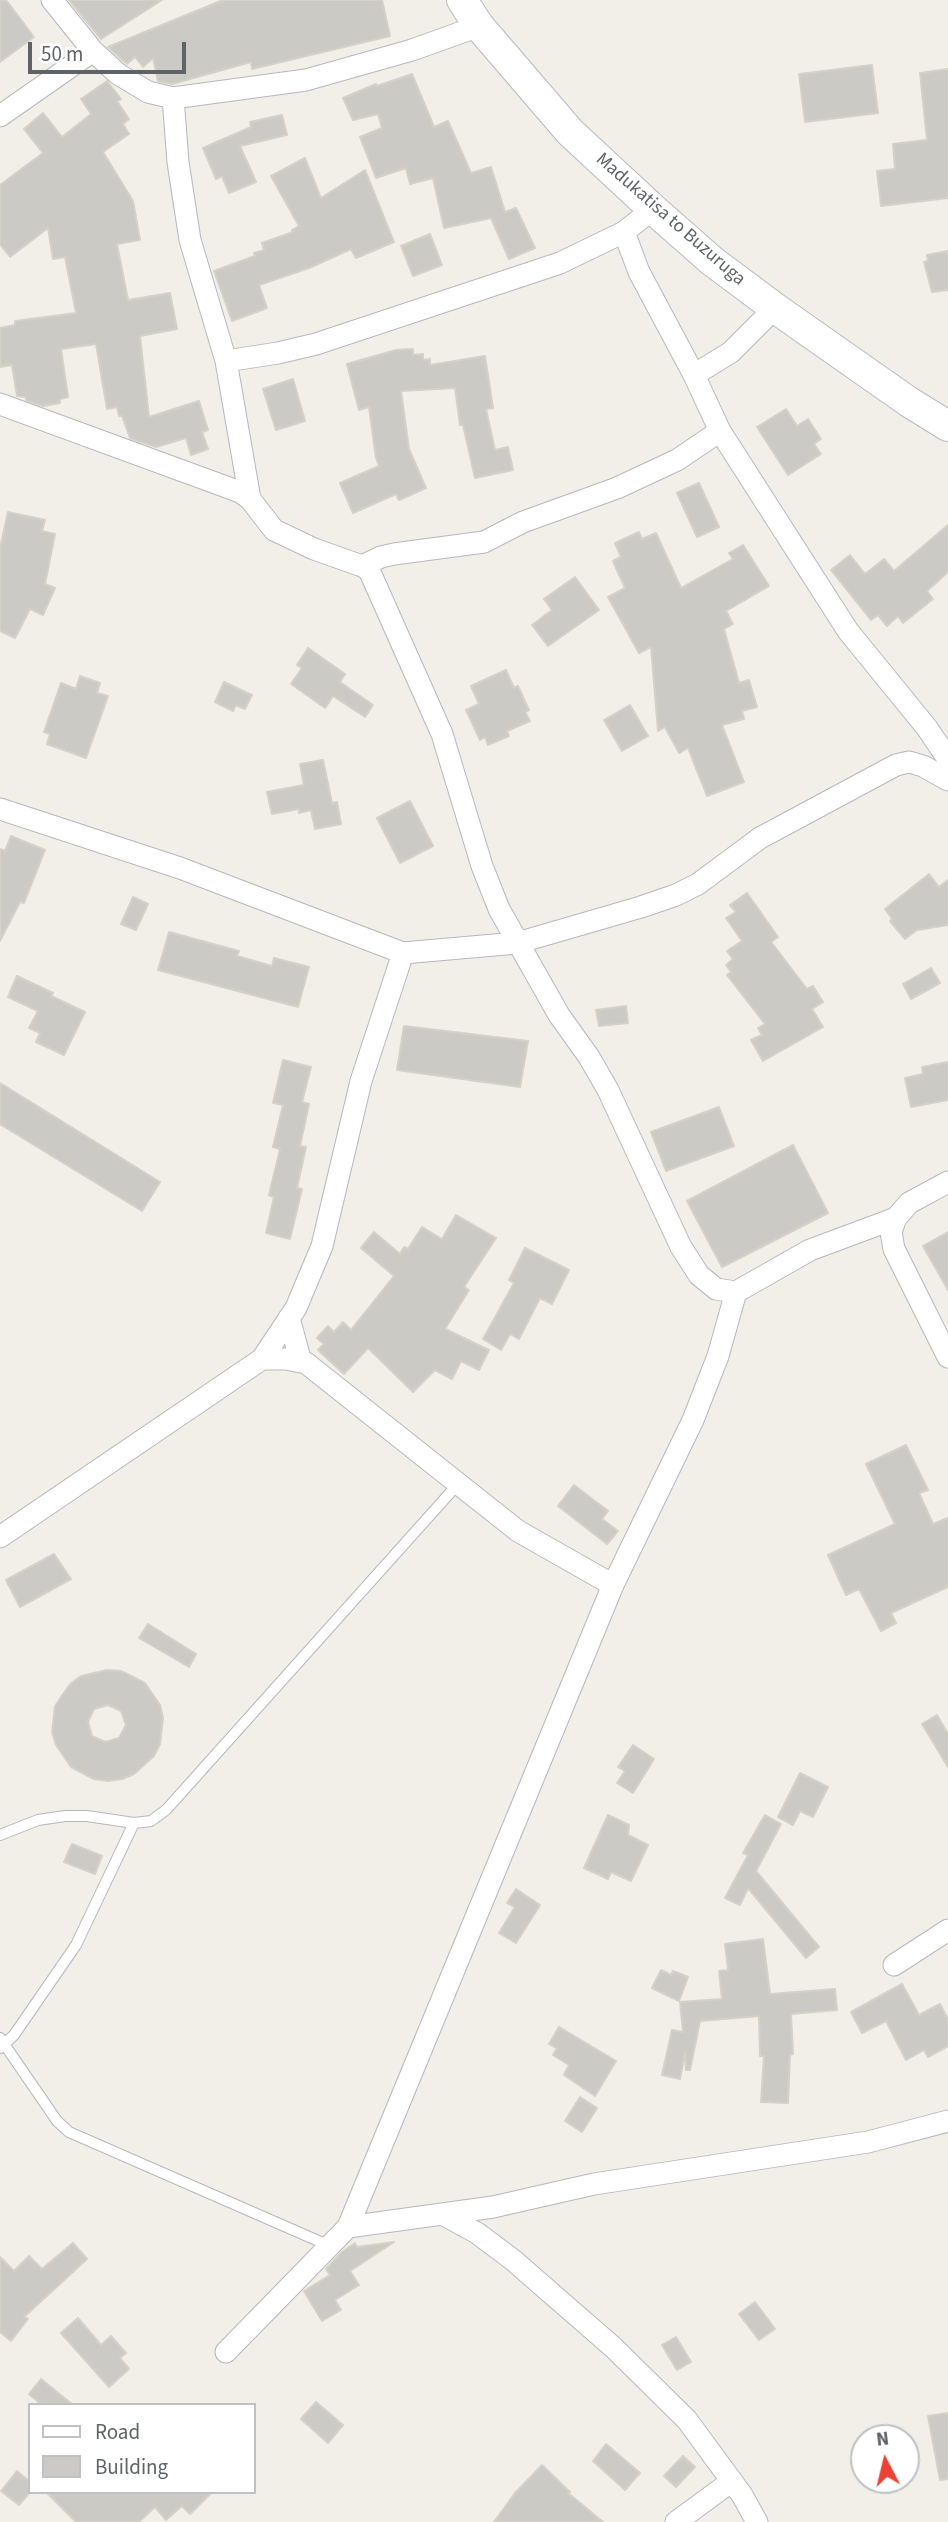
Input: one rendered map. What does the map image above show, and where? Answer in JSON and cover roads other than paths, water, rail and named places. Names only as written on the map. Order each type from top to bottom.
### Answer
[{"type":"main road","name":"Madukatisa to Buzuruga","points":[[462,0],[479,26],[570,132],[712,261],[775,308],[948,426]]},
{"type":"street","points":[[52,0],[104,63],[129,82],[148,92],[173,98],[306,80],[412,50],[479,26]]},
{"type":"street","points":[[0,116],[93,51]]},
{"type":"street","points":[[173,98],[178,162],[190,240],[226,361],[250,499]]},
{"type":"street","points":[[226,361],[316,344],[560,263],[624,232],[653,209]]},
{"type":"street","points":[[624,232],[639,272],[720,430],[848,631],[927,728],[948,759]]},
{"type":"street","points":[[694,375],[731,352],[775,308]]},
{"type":"street","points":[[0,404],[240,492],[250,499],[274,530],[314,549],[362,566],[374,576],[438,724],[482,866],[499,909],[559,1015],[589,1056],[608,1090],[681,1247],[699,1275],[716,1289],[736,1292],[810,1250],[896,1217]]},
{"type":"street","points":[[362,566],[394,554],[484,542],[523,522],[617,488],[677,460],[720,430]]},
{"type":"street","points":[[0,809],[180,868],[403,953],[517,943],[676,895],[698,884],[760,838],[896,765],[909,762],[948,779]]},
{"type":"street","points":[[0,1537],[262,1359],[289,1318],[309,1280],[322,1246],[361,1081],[403,953]]},
{"type":"street","points":[[948,1182],[909,1203],[896,1217],[891,1232],[894,1249],[948,1357]]},
{"type":"street","points":[[226,2352],[348,2227],[613,1585],[692,1420],[718,1356],[736,1292]]},
{"type":"street","points":[[289,1318],[301,1362]]},
{"type":"street","points":[[262,1359],[286,1359],[306,1363],[517,1531],[613,1585]]},
{"type":"street","points":[[894,1965],[948,1930]]},
{"type":"street","points":[[348,2227],[493,2207],[594,2184],[868,2142],[948,2121]]},
{"type":"street","points":[[444,2215],[477,2233],[513,2260],[614,2348],[687,2420],[732,2481],[757,2522]]},
{"type":"street","points":[[676,2522],[732,2481]]},
{"type":"lane","points":[[0,1835],[38,1820],[87,1816],[134,1823],[151,1821],[166,1810],[458,1484]]},
{"type":"lane","points":[[134,1823],[75,1945],[14,2035],[1,2044],[57,2121],[69,2132],[330,2246]]}]
